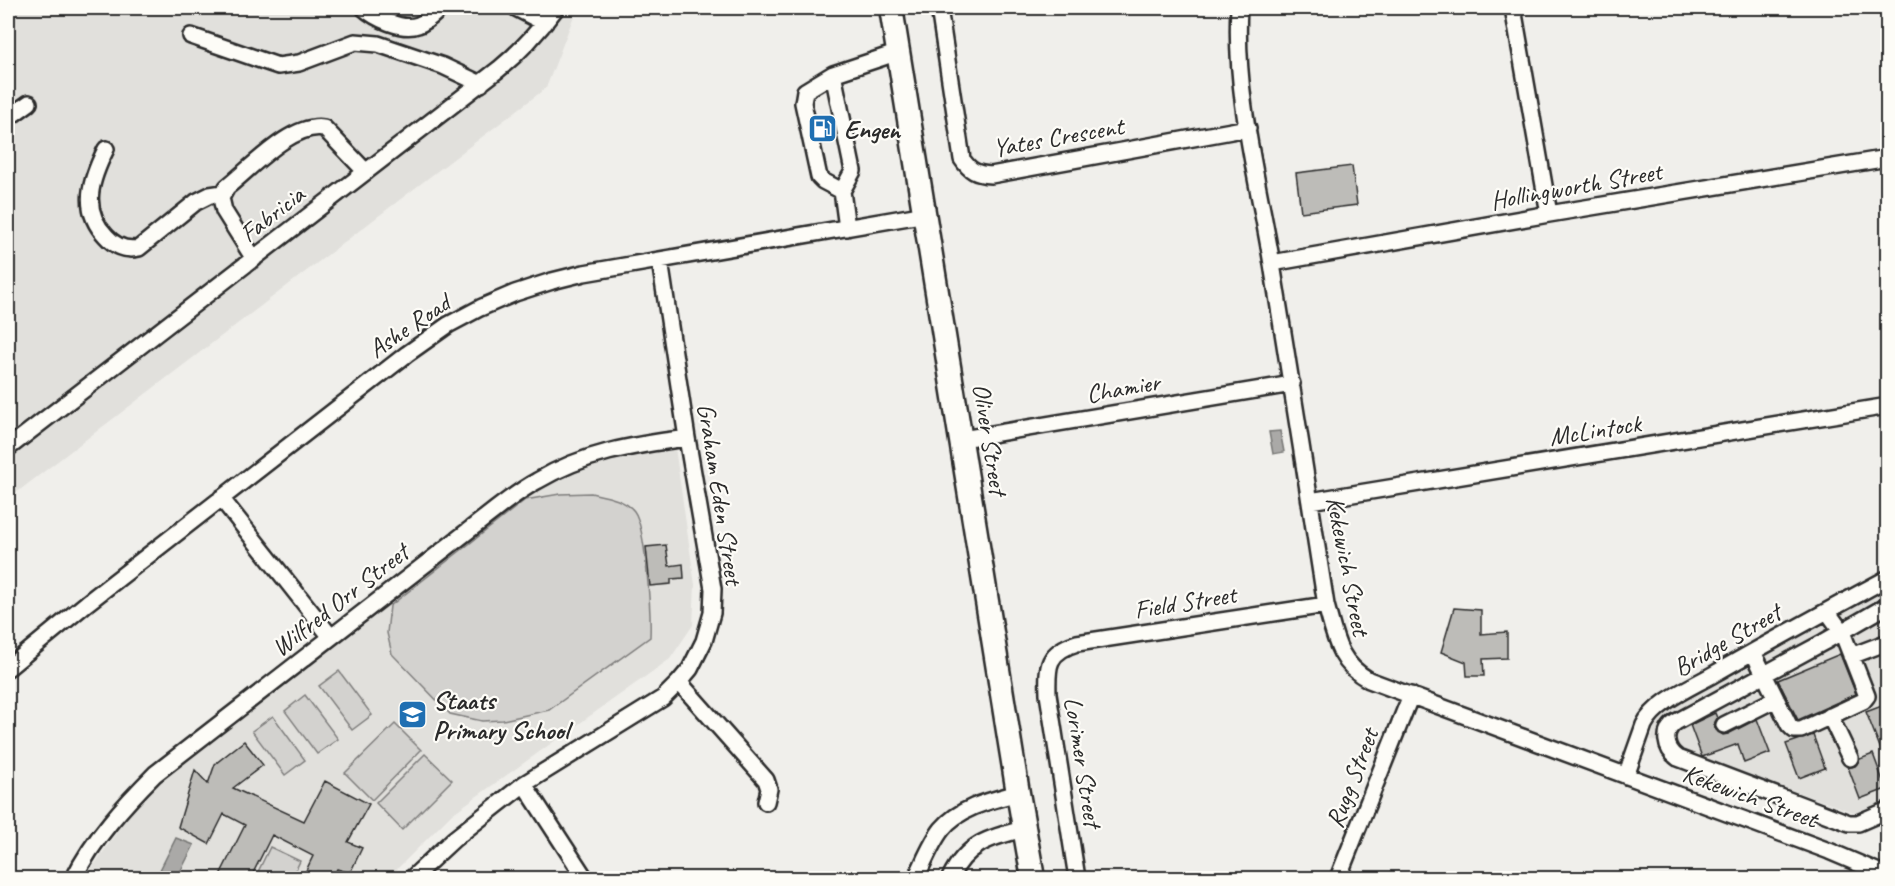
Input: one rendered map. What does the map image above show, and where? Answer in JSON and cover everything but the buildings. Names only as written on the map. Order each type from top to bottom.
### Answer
[{"type":"highway","name":"Oliver Street","points":[[891,8],[1033,879]]},
{"type":"street","points":[[364,8],[382,19],[405,27],[421,24],[441,8]]},
{"type":"street","points":[[516,8],[545,23]]},
{"type":"street","name":"Fabricia","points":[[8,448],[481,84],[521,50],[556,8]]},
{"type":"street","name":"Yates Crescent","points":[[939,8],[962,159],[968,169],[978,174],[991,175],[1248,128]]},
{"type":"street","name":"Kekewich Street","points":[[1239,8],[1240,68],[1248,128],[1292,384],[1326,605],[1339,649],[1345,660],[1357,673],[1369,680],[1829,851],[1887,876]]},
{"type":"street","points":[[1513,8],[1549,214]]},
{"type":"street","points":[[191,36],[278,66],[299,63],[355,42],[378,44],[443,66],[481,84]]},
{"type":"street","points":[[842,190],[819,177],[803,97],[805,91],[833,74],[899,52]]},
{"type":"street","points":[[833,74],[853,171],[842,190],[847,228]]},
{"type":"street","points":[[8,118],[29,103]]},
{"type":"street","points":[[254,259],[224,211],[223,193],[227,187],[290,135],[306,128],[324,128],[366,172]]},
{"type":"street","points":[[106,149],[97,167],[90,206],[95,222],[101,231],[111,242],[122,248],[131,250],[139,248],[196,202],[210,195],[223,193]]},
{"type":"street","name":"Hollingworth Street","points":[[1272,263],[1887,158]]},
{"type":"street","name":"Ashe Road","points":[[8,668],[221,498],[448,325],[514,293],[584,273],[926,214]]},
{"type":"street","name":"Graham Eden Street","points":[[412,879],[454,839],[524,783],[663,698],[690,669],[704,641],[711,613],[713,589],[660,261]]},
{"type":"street","name":"Chamier","points":[[962,439],[1292,384]]},
{"type":"street","name":"McLintock","points":[[1310,501],[1887,406]]},
{"type":"street","name":"Wilfred Orr Street","points":[[74,879],[105,830],[155,774],[495,510],[537,481],[582,460],[630,446],[687,438]]},
{"type":"street","points":[[221,498],[331,637]]},
{"type":"street","name":"Bridge Street","points":[[1626,776],[1644,725],[1660,706],[1887,578]]},
{"type":"street","name":"Field Street","points":[[1054,655],[1065,646],[1077,643],[1326,605]]},
{"type":"street","points":[[1887,606],[1671,725],[1667,731],[1666,740],[1673,755],[1692,764],[1852,824],[1887,810]]},
{"type":"street","points":[[1753,652],[1789,725],[1796,731],[1866,699],[1867,696],[1842,632],[1827,611]]},
{"type":"street","points":[[1851,656],[1887,642]]},
{"type":"street","name":"Lorimer Street","points":[[1054,655],[1048,664],[1048,694],[1077,879]]},
{"type":"street","points":[[679,682],[766,780],[769,789],[766,802]]},
{"type":"street","name":"Rugg Street","points":[[1338,879],[1410,695]]},
{"type":"street","points":[[1724,725],[1776,699]]},
{"type":"street","points":[[1830,716],[1850,758]]},
{"type":"street","points":[[524,783],[585,879]]},
{"type":"street","points":[[916,879],[936,838],[951,820],[977,806],[1018,793]]},
{"type":"street","points":[[950,879],[967,852],[983,841],[1024,829]]},
{"type":"shaded area","points":[[8,8],[577,8],[546,88],[8,499]]},
{"type":"shaded area","points":[[1280,431],[1284,452],[1273,454],[1269,432]]},
{"type":"shaded area","name":"Staats Primary School","points":[[674,441],[695,585],[693,625],[670,659],[452,814],[388,878],[87,878],[159,771],[533,489],[573,468]]},
{"type":"shaded area","points":[[591,493],[625,504],[634,511],[638,520],[647,571],[650,637],[549,710],[503,720],[482,721],[450,714],[392,654],[387,633],[390,606],[525,500],[560,494]]},
{"type":"shaded area","points":[[1887,581],[1887,804],[1861,815],[1651,740],[1660,707]]},
{"type":"shaded area","points":[[339,671],[372,715],[352,730],[319,686]]},
{"type":"shaded area","points":[[305,695],[338,739],[317,754],[285,711]]},
{"type":"shaded area","points":[[273,716],[305,760],[285,775],[252,731]]},
{"type":"shaded area","points":[[395,724],[421,750],[372,800],[345,773]]},
{"type":"shaded area","points":[[425,754],[452,780],[402,830],[376,803]]},
{"type":"shaded area","points":[[176,838],[194,845],[177,878],[156,878]]},
{"type":"shaded area","points":[[270,847],[300,861],[292,878],[255,878]]},
{"type":"place","name":"Engen","points":[[823,129]]},
{"type":"place","name":"Staats Primary School","points":[[412,715]]}]
